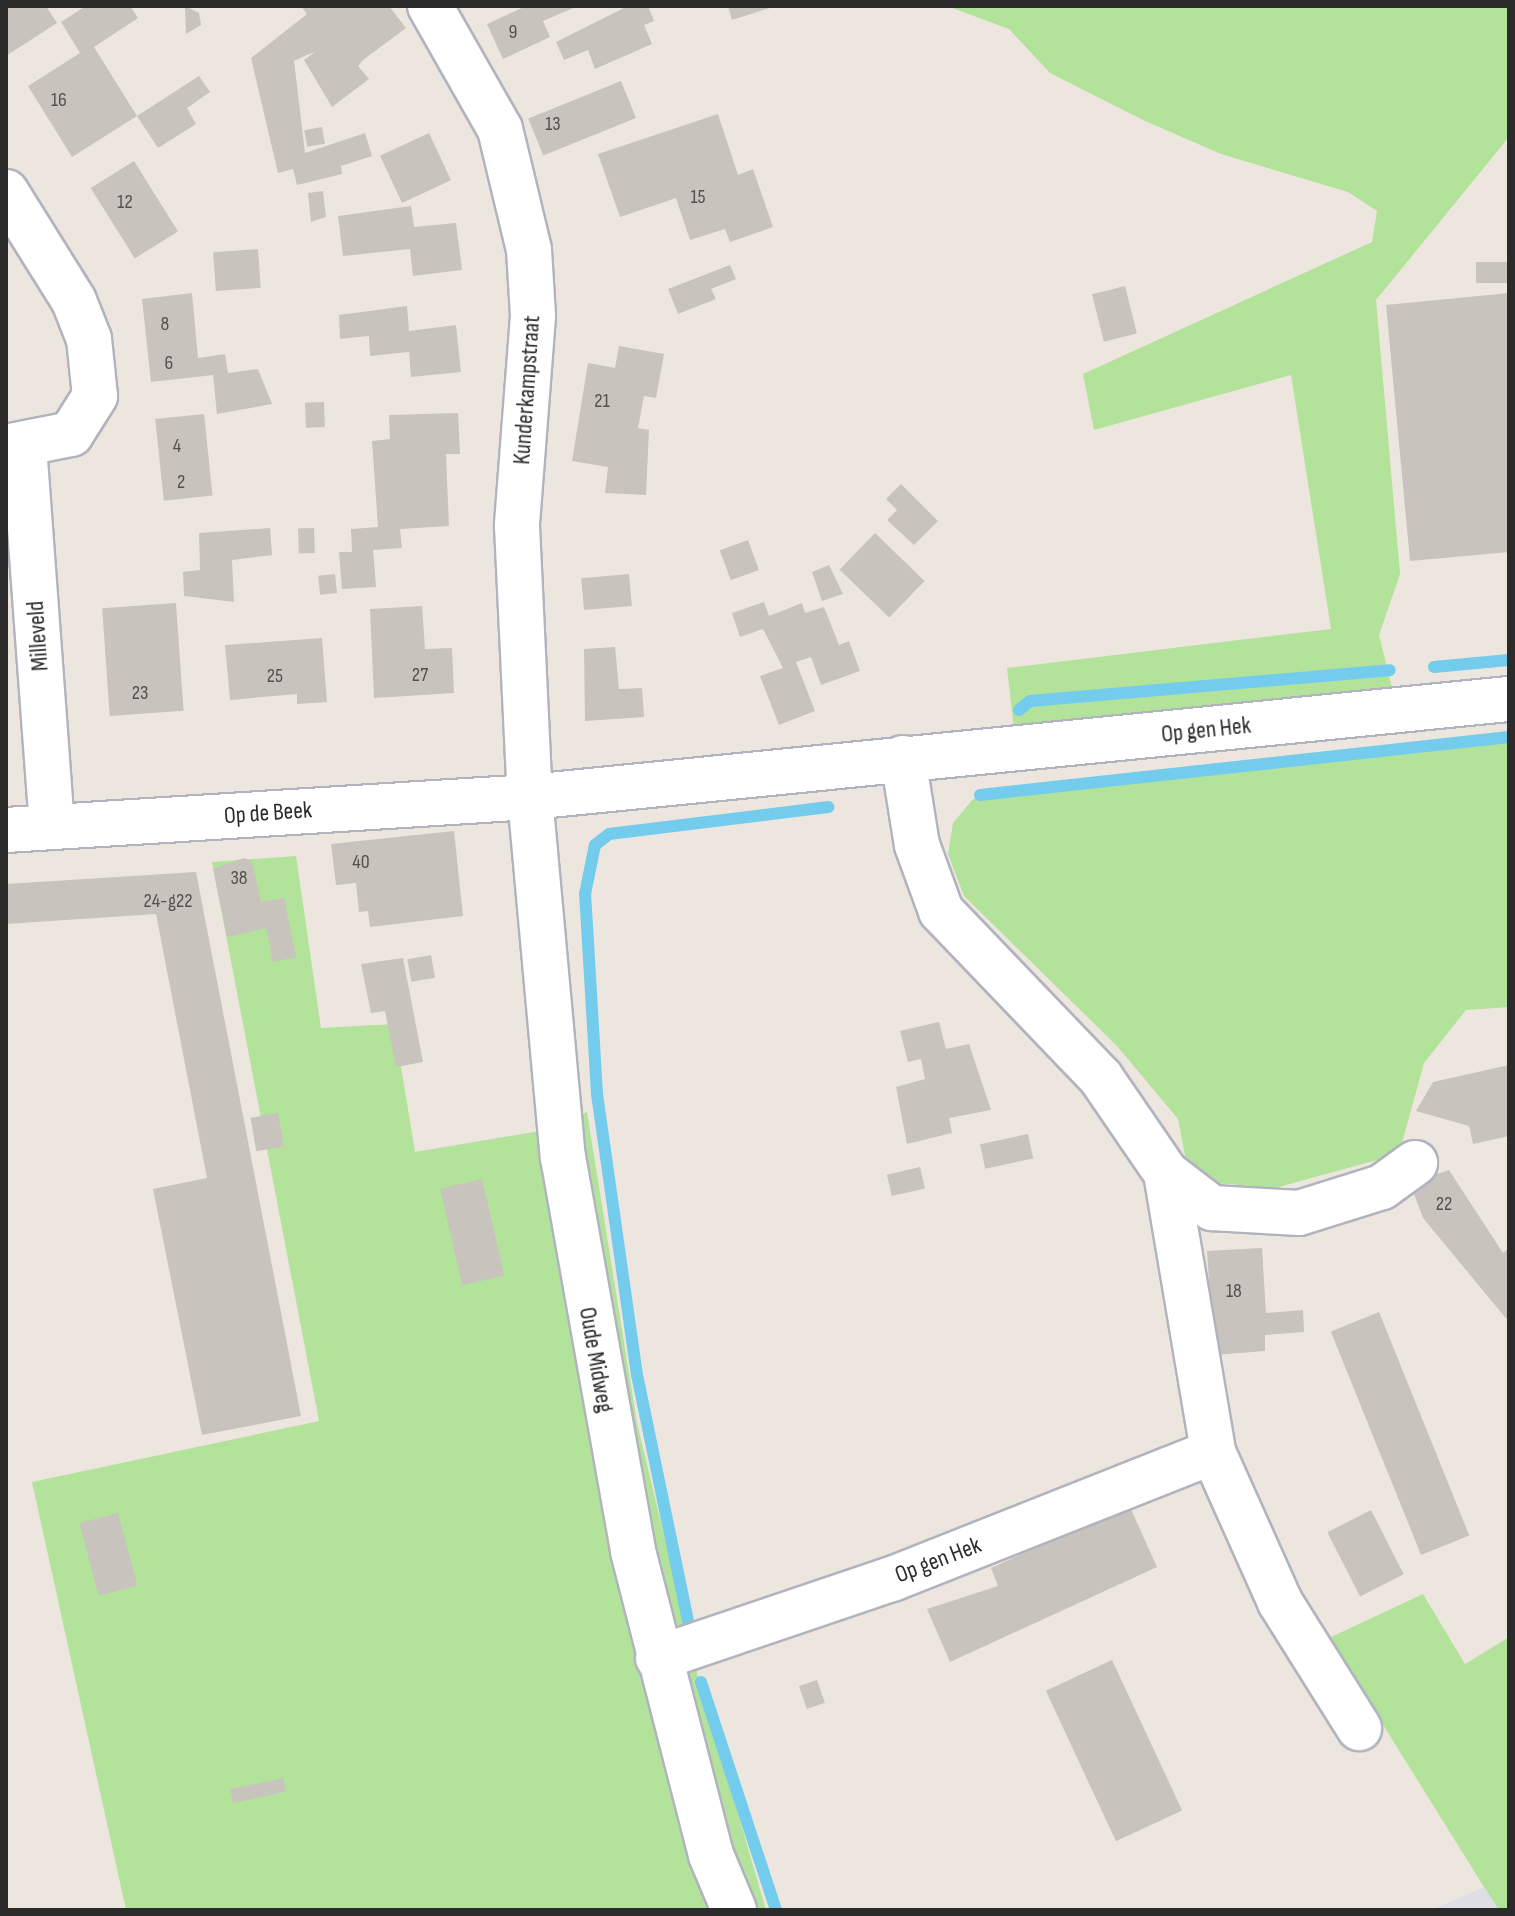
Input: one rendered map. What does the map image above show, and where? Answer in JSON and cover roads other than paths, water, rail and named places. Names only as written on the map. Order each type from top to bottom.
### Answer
[{"type":"street","name":"Kunderkampstraat","points":[[430,6],[500,129],[529,250],[533,316],[517,526],[530,797]]},
{"type":"street","name":"Milleveld","points":[[6,192],[74,301],[89,339],[95,396],[71,434],[15,446],[52,827]]},
{"type":"street","name":"Op gen Hek","points":[[530,797],[1509,699]]},
{"type":"street","points":[[903,758],[917,845],[941,911],[1101,1078],[1166,1173],[1212,1208],[1299,1213],[1382,1187],[1415,1163]]},
{"type":"street","name":"Op de Beek","points":[[6,830],[530,797]]},
{"type":"street","name":"Oude Midweg","points":[[530,797],[572,1215],[595,1362],[658,1658],[711,1855],[734,1910]]},
{"type":"street","points":[[1166,1173],[1213,1452],[1280,1602],[1359,1728]]},
{"type":"street","name":"Op gen Hek","points":[[658,1658],[892,1579],[1213,1452]]},
{"type":"waterway","points":[[1434,667],[1509,660]]},
{"type":"waterway","points":[[1019,710],[1030,701],[1390,670]]},
{"type":"waterway","points":[[980,795],[1509,737]]},
{"type":"waterway","points":[[688,1621],[637,1375],[597,1094],[585,894],[595,845],[609,834],[828,807]]},
{"type":"waterway","points":[[701,1682],[776,1910]]}]
